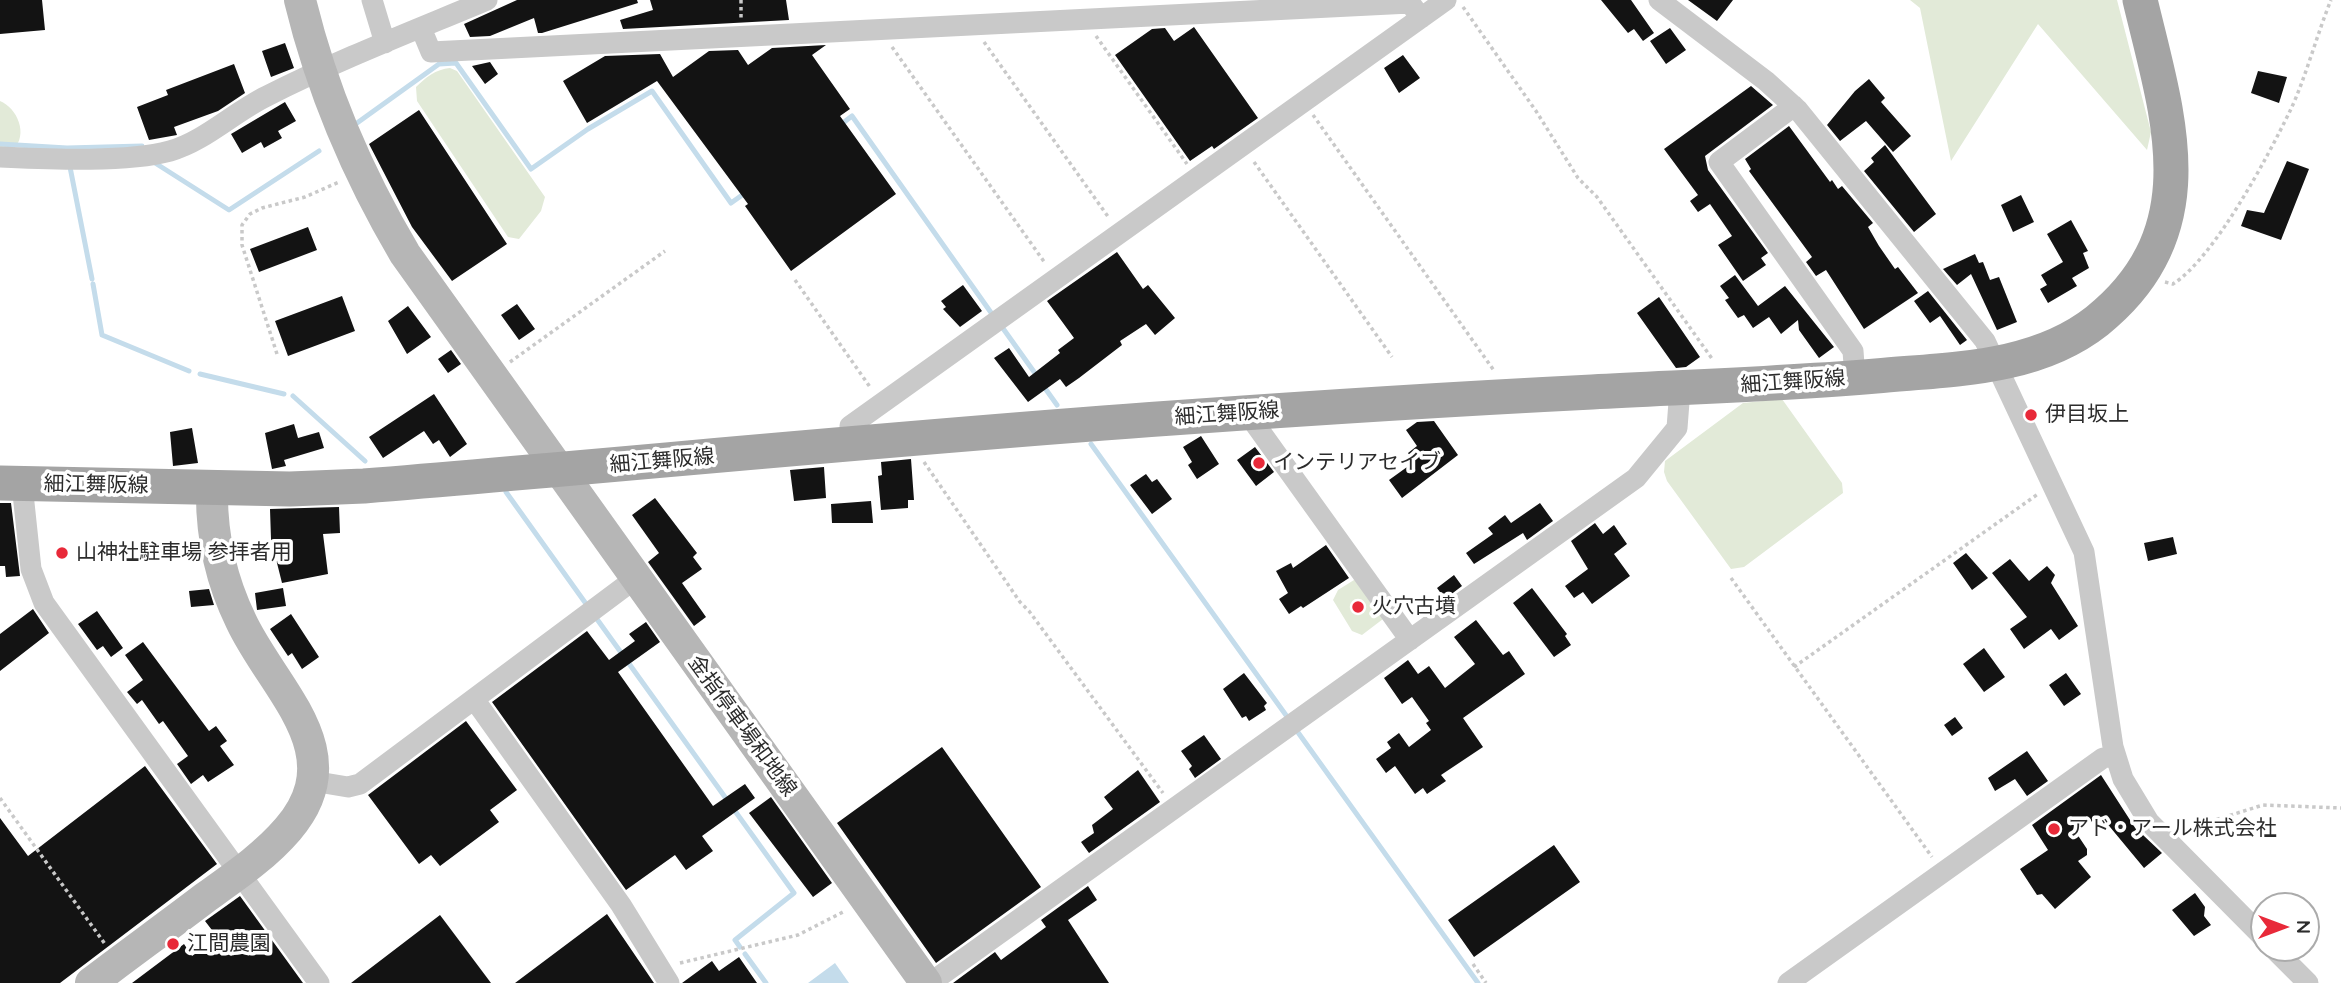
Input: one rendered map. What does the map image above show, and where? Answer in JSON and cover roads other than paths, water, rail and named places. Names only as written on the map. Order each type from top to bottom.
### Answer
[{"type":"main road","name":"細江舞阪線","points":[[11,484],[339,488],[915,438],[1255,412],[1720,387],[1855,378],[1997,363],[2043,352],[2082,332],[2117,303],[2138,275],[2163,226],[2173,160],[2168,115],[2140,0]]},
{"type":"street","name":"金指停車場和地線","points":[[300,0],[320,70],[360,172],[405,254],[928,983]]},
{"type":"street","points":[[372,0],[385,43]]},
{"type":"street","points":[[0,157],[57,159],[167,152],[192,142],[251,104],[320,70],[486,0]]},
{"type":"street","points":[[851,444],[850,426],[1446,0]]},
{"type":"street","points":[[1659,0],[1794,106],[1826,141],[1976,330],[1997,363],[2084,552],[2115,756],[2123,779],[2139,809],[2250,924]]},
{"type":"street","points":[[421,28],[431,52],[1410,3],[1420,18]]},
{"type":"street","points":[[1794,106],[1719,162],[1853,351],[1855,378]]},
{"type":"street","points":[[928,983],[1636,478],[1677,428],[1680,389]]},
{"type":"street","points":[[1255,412],[1255,424],[1410,640]]},
{"type":"street","points":[[11,484],[38,593],[155,760],[240,872],[319,983]]},
{"type":"street","points":[[91,983],[240,872],[296,820],[310,793],[312,749],[302,721],[250,640],[232,600],[211,521],[212,488]]},
{"type":"street","points":[[312,781],[348,787],[360,784],[636,578]]},
{"type":"street","points":[[474,699],[621,905],[666,977]]},
{"type":"street","points":[[1788,983],[2103,758],[2115,756]]},
{"type":"street","points":[[2287,962],[2308,983]]},
{"type":"water","points":[[835,963],[849,983],[808,983]]},
{"type":"waterway","points":[[357,123],[439,64],[456,63],[531,169],[588,129],[652,91],[731,203],[745,193]]},
{"type":"waterway","points":[[839,126],[852,116],[992,314]]},
{"type":"waterway","points":[[0,144],[67,148],[142,146]]},
{"type":"waterway","points":[[152,161],[229,210],[319,151]]},
{"type":"waterway","points":[[70,167],[92,279]]},
{"type":"waterway","points":[[93,284],[102,335],[189,371]]},
{"type":"waterway","points":[[1002,327],[1037,376]]},
{"type":"waterway","points":[[200,374],[284,394]]},
{"type":"waterway","points":[[1042,384],[1057,405]]},
{"type":"waterway","points":[[293,396],[365,461]]},
{"type":"waterway","points":[[1091,444],[1288,718]]},
{"type":"waterway","points":[[506,492],[589,608]]},
{"type":"waterway","points":[[594,615],[794,893],[735,940],[740,947]]},
{"type":"waterway","points":[[1297,731],[1478,983]]},
{"type":"waterway","points":[[745,954],[766,983]]},
{"type":"place","name":"伊目坂上","points":[[2031,415]]},
{"type":"place","name":"インテリアセイブ","points":[[1259,463]]},
{"type":"place","name":"山神社駐車場 参拝者用","points":[[62,553]]},
{"type":"place","name":"火穴古墳","points":[[1358,607]]},
{"type":"place","name":"アド・アール株式会社","points":[[2054,829]]},
{"type":"place","name":"江間農園","points":[[173,944]]}]
